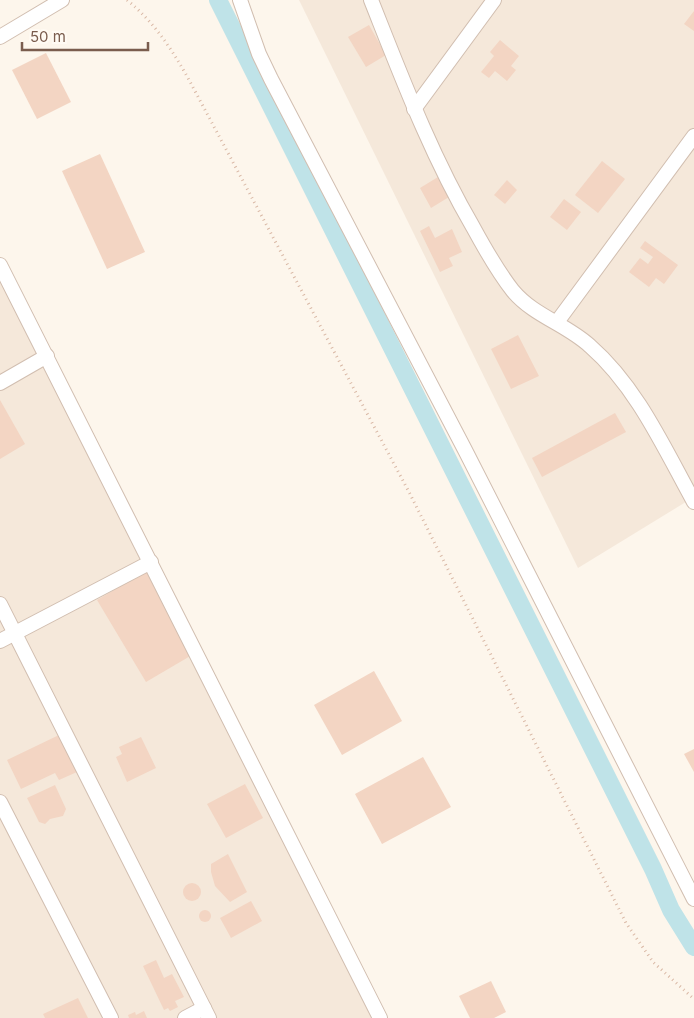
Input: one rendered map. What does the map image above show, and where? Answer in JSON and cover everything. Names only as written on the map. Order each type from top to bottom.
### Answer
[{"type":"street","points":[[0,37],[62,0]]},
{"type":"street","points":[[240,0],[259,54],[271,79],[466,450],[694,899]]},
{"type":"street","points":[[371,0],[414,109],[464,212],[503,277],[526,304],[557,322],[591,347],[632,395],[694,502]]},
{"type":"street","points":[[414,109],[494,0]]},
{"type":"street","points":[[557,322],[694,136]]},
{"type":"street","points":[[0,265],[380,1018]]},
{"type":"street","points":[[0,383],[47,356]]},
{"type":"street","points":[[0,641],[151,562]]},
{"type":"street","points":[[0,604],[207,1013],[185,1018]]},
{"type":"street","points":[[0,802],[111,1018]]},
{"type":"path","points":[[127,0],[145,14],[159,32],[188,78],[409,492],[626,923],[653,962],[694,1000]]},
{"type":"shaded area","points":[[299,0],[694,0],[694,497],[578,568]]},
{"type":"shaded area","points":[[0,262],[380,1018],[0,1018]]},
{"type":"building","points":[[694,11],[694,31],[684,24]]},
{"type":"building","points":[[369,25],[386,55],[366,67],[348,37]]},
{"type":"building","points":[[500,40],[519,56],[511,66],[516,70],[507,81],[495,71],[489,78],[481,72],[494,56],[490,52]]},
{"type":"building","points":[[46,53],[71,102],[37,119],[12,70]]},
{"type":"building","points":[[100,154],[145,252],[107,269],[62,171]]},
{"type":"building","points":[[602,161],[625,179],[598,213],[575,195]]},
{"type":"building","points":[[438,177],[449,197],[431,208],[420,188]]},
{"type":"building","points":[[507,180],[517,190],[505,204],[494,195]]},
{"type":"building","points":[[564,199],[581,212],[567,230],[550,217]]},
{"type":"building","points":[[429,226],[435,238],[452,229],[462,252],[449,258],[453,266],[440,272],[420,231]]},
{"type":"building","points":[[645,241],[678,265],[664,284],[656,278],[649,287],[629,272],[640,258],[648,264],[653,257],[640,248]]},
{"type":"building","points":[[518,335],[539,376],[511,389],[491,349]]},
{"type":"building","points":[[0,400],[25,444],[0,459]]},
{"type":"building","points":[[615,413],[626,432],[542,477],[532,458]]},
{"type":"building","points":[[148,570],[192,655],[146,682],[97,600]]},
{"type":"building","points":[[374,671],[402,721],[342,755],[314,705]]},
{"type":"building","points":[[59,735],[77,772],[59,780],[55,773],[21,789],[7,760]]},
{"type":"building","points":[[141,737],[156,768],[127,782],[116,757],[122,754],[119,747]]},
{"type":"building","points":[[694,749],[694,772],[684,754]]},
{"type":"building","points":[[423,757],[451,807],[382,844],[355,794]]},
{"type":"building","points":[[245,784],[263,818],[226,838],[207,804]]},
{"type":"building","points":[[55,785],[66,809],[63,816],[50,819],[45,824],[39,822],[27,798]]},
{"type":"building","points":[[228,854],[247,892],[230,902],[215,886],[211,872],[211,864]]},
{"type":"building","points":[[192,883],[198,886],[201,892],[198,898],[192,901],[186,898],[183,892],[186,886]]},
{"type":"building","points":[[251,901],[262,921],[231,938],[220,918]]},
{"type":"building","points":[[207,910],[210,911],[210,921],[203,922],[200,921],[199,914],[200,911]]},
{"type":"building","points":[[156,960],[164,978],[172,974],[184,997],[175,1001],[178,1007],[170,1011],[168,1008],[164,1010],[143,966]]},
{"type":"building","points":[[491,981],[506,1012],[494,1018],[470,1018],[459,996]]},
{"type":"building","points":[[78,998],[88,1018],[45,1018],[43,1014]]},
{"type":"building","points":[[144,1011],[147,1018],[129,1018],[128,1015],[135,1012],[136,1015]]},
{"type":"waterway","points":[[218,0],[653,869],[671,910],[694,947]]}]
